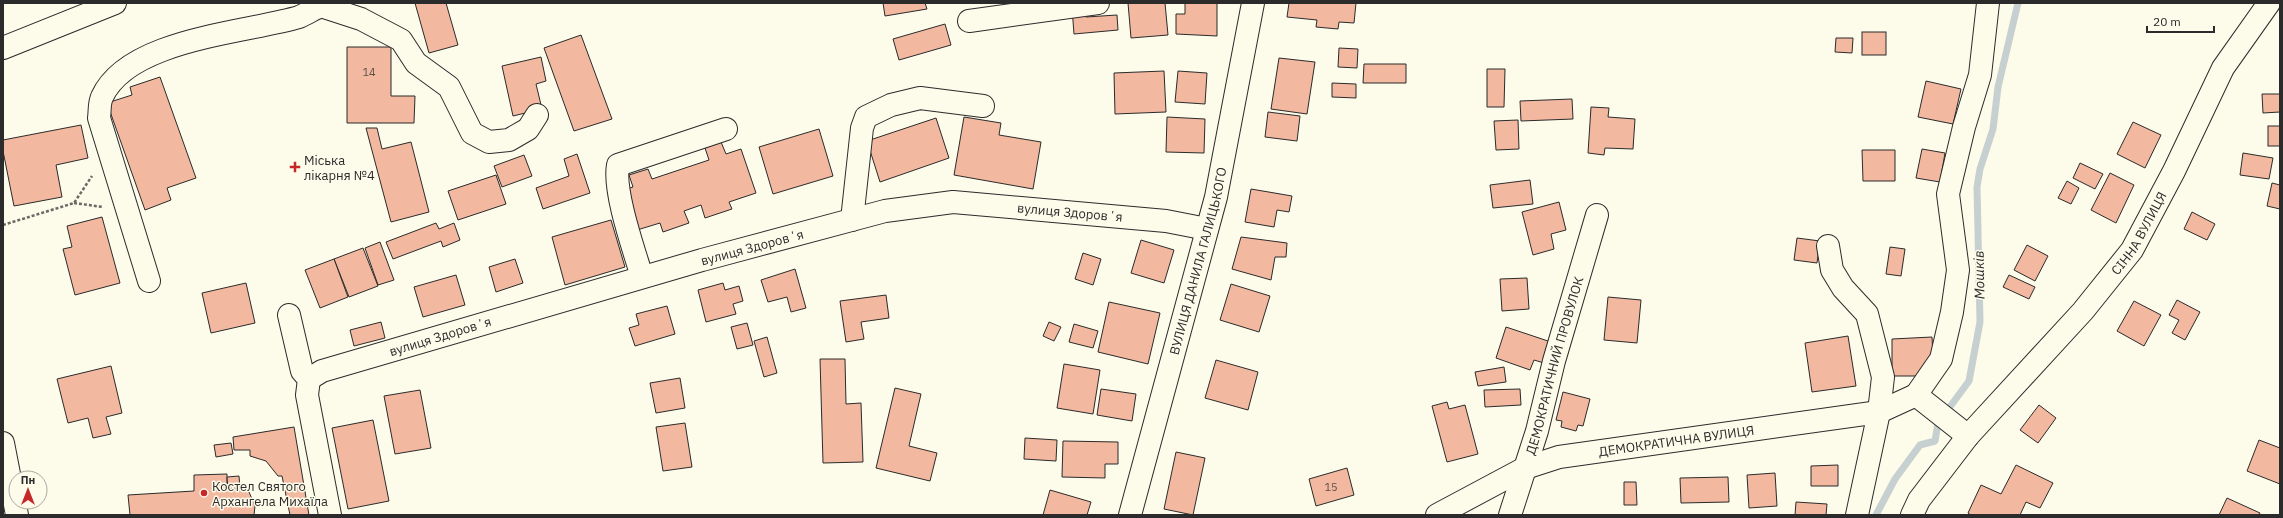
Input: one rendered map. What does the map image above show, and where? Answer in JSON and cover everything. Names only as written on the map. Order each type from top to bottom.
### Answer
[{"type":"street","points":[[3,48],[114,3]]},
{"type":"street","points":[[969,21],[1098,3]]},
{"type":"street","name":"ВУЛИЦЯ ДАНИЛА ГАЛИЦЬКОГО","points":[[1130,515],[1216,196],[1253,3]]},
{"type":"street","points":[[1966,434],[1919,397],[1940,358],[1952,312],[1958,270],[1948,194],[1964,127],[1980,75],[1988,3]]},
{"type":"street","name":"СІННА ВУЛИЦЯ","points":[[1912,515],[1919,500],[1966,434],[2083,311],[2132,250],[2174,171],[2223,68],[2269,3]]},
{"type":"street","points":[[149,280],[99,118],[101,98],[111,84],[131,64],[163,49],[236,30],[300,16],[320,4],[361,19],[401,40],[416,63],[449,87],[472,133],[489,142],[509,140],[528,129],[538,115]]},
{"type":"street","points":[[852,220],[862,128],[866,117],[891,105],[920,98],[984,106]]},
{"type":"street","points":[[642,277],[620,195],[616,175],[618,165],[726,129]]},
{"type":"street","name":"вулиця Здоровʼя","points":[[309,379],[322,371],[642,277],[885,211],[953,202],[1166,221],[1207,229]]},
{"type":"street","name":"ДЕМОКРАТИЧНИЙ ПРОВУЛОК","points":[[1510,515],[1537,431],[1554,361],[1597,215]]},
{"type":"street","points":[[1828,246],[1832,270],[1843,288],[1867,314],[1883,377],[1879,412],[1857,515]]},
{"type":"street","points":[[289,315],[302,371],[309,379],[307,395],[330,515]]},
{"type":"street","name":"ДЕМОКРАТИЧНА ВУЛИЦЯ","points":[[1437,515],[1524,468],[1559,457],[1879,412],[1919,397]]},
{"type":"street","points":[[3,442],[17,515]]},
{"type":"path","points":[[3,225],[74,203],[92,178],[93,171]]},
{"type":"building","points":[[415,3],[446,3],[458,45],[429,53]]},
{"type":"building","points":[[883,3],[925,3],[927,9],[885,16]]},
{"type":"building","points":[[1128,3],[1165,3],[1168,35],[1131,38]]},
{"type":"building","points":[[1185,3],[1217,3],[1217,36],[1176,34],[1176,14],[1185,14]]},
{"type":"building","points":[[1289,3],[1356,3],[1354,23],[1339,22],[1338,29],[1316,27],[1317,20],[1287,17]]},
{"type":"building","points":[[1085,7],[1086,17],[1117,15],[1118,30],[1074,34],[1072,8]]},
{"type":"building","points":[[945,24],[951,45],[899,60],[893,39]]},
{"type":"building","points":[[1862,32],[1886,32],[1886,55],[1862,55]]},
{"type":"building","points":[[581,35],[612,119],[574,131],[544,48]]},
{"type":"building","points":[[1836,38],[1853,38],[1852,53],[1835,52]]},
{"type":"building","points":[[347,47],[391,47],[391,96],[415,96],[414,123],[347,123]]},
{"type":"building","points":[[1339,48],[1358,49],[1357,68],[1338,67]]},
{"type":"building","points":[[541,57],[546,81],[536,84],[542,109],[513,116],[502,66]]},
{"type":"building","points":[[1279,58],[1315,62],[1307,114],[1271,109]]},
{"type":"building","points":[[1364,64],[1406,64],[1406,83],[1363,83]]},
{"type":"building","points":[[1487,69],[1505,69],[1504,107],[1487,107]]},
{"type":"building","points":[[1164,71],[1166,112],[1115,114],[1114,73]]},
{"type":"building","points":[[1178,71],[1207,73],[1205,104],[1175,102]]},
{"type":"building","points":[[160,77],[196,178],[167,188],[171,200],[145,210],[107,103],[132,95],[130,87]]},
{"type":"building","points":[[1926,81],[1961,89],[1953,124],[1918,117]]},
{"type":"building","points":[[1332,83],[1356,84],[1356,98],[1332,97]]},
{"type":"building","points":[[2262,94],[2280,94],[2280,112],[2263,113]]},
{"type":"building","points":[[1572,99],[1573,119],[1521,121],[1520,101]]},
{"type":"building","points":[[1591,107],[1609,108],[1608,117],[1635,119],[1633,149],[1605,148],[1604,155],[1588,153]]},
{"type":"building","points":[[1268,112],[1300,116],[1297,141],[1265,137]]},
{"type":"building","points":[[964,117],[1001,123],[999,135],[1041,142],[1033,189],[954,175]]},
{"type":"building","points":[[1167,117],[1205,119],[1204,153],[1166,152]]},
{"type":"building","points":[[936,118],[949,158],[880,182],[867,141]]},
{"type":"building","points":[[1518,120],[1519,149],[1496,150],[1494,121]]},
{"type":"building","points":[[2133,122],[2161,135],[2145,168],[2117,154]]},
{"type":"building","points":[[81,125],[88,158],[56,165],[62,197],[14,206],[3,151],[3,140]]},
{"type":"building","points":[[2268,126],[2280,126],[2280,146],[2268,146]]},
{"type":"building","points":[[366,128],[377,128],[382,149],[411,142],[429,212],[391,222]]},
{"type":"building","points":[[819,129],[833,176],[773,194],[759,147]]},
{"type":"building","points":[[721,142],[726,154],[741,149],[756,193],[729,202],[732,209],[705,218],[701,205],[684,211],[689,223],[663,232],[660,223],[637,230],[623,190],[633,187],[629,175],[648,169],[652,179],[709,160],[705,148]]},
{"type":"building","points":[[1922,149],[1945,153],[1940,182],[1916,178]]},
{"type":"building","points":[[1862,150],[1895,150],[1895,181],[1863,181]]},
{"type":"building","points":[[2243,153],[2273,158],[2269,179],[2240,175]]},
{"type":"building","points":[[577,154],[590,193],[543,209],[536,188],[569,176],[564,159]]},
{"type":"building","points":[[524,155],[532,176],[502,187],[494,166]]},
{"type":"building","points":[[2080,163],[2103,174],[2095,189],[2073,178]]},
{"type":"building","points":[[2110,173],[2134,185],[2116,223],[2091,210]]},
{"type":"building","points":[[496,175],[506,204],[458,220],[448,191]]},
{"type":"building","points":[[1530,180],[1533,204],[1493,208],[1490,185]]},
{"type":"building","points":[[2067,181],[2079,188],[2071,204],[2058,198]]},
{"type":"building","points":[[2272,183],[2280,185],[2280,209],[2267,206]]},
{"type":"building","points":[[1251,189],[1292,196],[1289,212],[1277,210],[1274,227],[1245,222]]},
{"type":"building","points":[[1559,202],[1566,230],[1551,234],[1554,249],[1533,255],[1522,212]]},
{"type":"building","points":[[2192,212],[2215,224],[2207,240],[2184,229]]},
{"type":"building","points":[[102,217],[120,283],[75,295],[63,249],[72,247],[67,226]]},
{"type":"building","points":[[611,220],[625,267],[565,285],[552,237]]},
{"type":"building","points":[[436,223],[439,229],[454,223],[460,240],[443,247],[441,241],[393,259],[386,242]]},
{"type":"building","points":[[1241,237],[1287,243],[1286,257],[1275,257],[1271,280],[1232,269]]},
{"type":"building","points":[[1797,238],[1820,241],[1817,263],[1794,260]]},
{"type":"building","points":[[1141,240],[1174,250],[1164,283],[1131,273]]},
{"type":"building","points":[[380,242],[394,280],[378,285],[365,248]]},
{"type":"building","points":[[2027,245],[2048,256],[2035,281],[2014,270]]},
{"type":"building","points":[[1890,247],[1905,249],[1901,276],[1886,274]]},
{"type":"building","points":[[363,248],[378,286],[349,297],[334,259]]},
{"type":"building","points":[[1083,253],[1101,259],[1093,285],[1075,279]]},
{"type":"building","points":[[334,259],[348,297],[320,308],[305,270]]},
{"type":"building","points":[[515,259],[523,283],[496,292],[489,267]]},
{"type":"building","points":[[795,269],[806,308],[791,312],[787,297],[768,302],[761,280]]},
{"type":"building","points":[[456,275],[465,305],[423,317],[414,287]]},
{"type":"building","points":[[2009,275],[2035,287],[2029,299],[2003,287]]},
{"type":"building","points":[[1527,278],[1529,309],[1502,311],[1500,279]]},
{"type":"building","points":[[246,283],[255,323],[211,333],[202,293]]},
{"type":"building","points":[[723,283],[725,290],[739,286],[743,301],[733,304],[736,314],[706,322],[698,290]]},
{"type":"building","points":[[1231,284],[1270,296],[1259,332],[1220,320]]},
{"type":"building","points":[[886,295],[889,318],[861,322],[864,339],[846,342],[840,301]]},
{"type":"building","points":[[1608,297],[1641,300],[1637,343],[1604,340]]},
{"type":"building","points":[[2177,300],[2200,312],[2185,340],[2172,333],[2179,320],[2169,315]]},
{"type":"building","points":[[2134,301],[2161,315],[2144,346],[2117,331]]},
{"type":"building","points":[[1109,302],[1160,313],[1148,364],[1098,352]]},
{"type":"building","points":[[667,306],[675,334],[635,346],[629,328],[639,325],[636,314]]},
{"type":"building","points":[[381,322],[385,338],[354,346],[350,330]]},
{"type":"building","points":[[1049,322],[1061,327],[1054,341],[1043,336]]},
{"type":"building","points":[[747,323],[753,345],[737,349],[731,327]]},
{"type":"building","points":[[1074,324],[1098,331],[1093,348],[1069,342]]},
{"type":"building","points":[[1506,327],[1551,342],[1544,363],[1534,360],[1530,370],[1496,358]]},
{"type":"building","points":[[1848,336],[1856,386],[1812,392],[1805,343]]},
{"type":"building","points":[[767,337],[777,373],[764,377],[754,341]]},
{"type":"building","points":[[1932,337],[1933,356],[1918,376],[1892,376],[1892,339]]},
{"type":"building","points":[[820,359],[845,359],[846,404],[861,403],[863,462],[823,463]]},
{"type":"building","points":[[1216,360],[1258,372],[1248,410],[1205,398]]},
{"type":"building","points":[[1064,364],[1100,370],[1093,414],[1057,408]]},
{"type":"building","points":[[111,366],[122,413],[106,417],[111,434],[93,438],[88,418],[68,423],[57,379]]},
{"type":"building","points":[[1504,367],[1506,382],[1478,386],[1475,372]]},
{"type":"building","points":[[680,378],[685,408],[656,413],[650,383]]},
{"type":"building","points":[[895,388],[921,394],[909,446],[937,453],[930,481],[876,468]]},
{"type":"building","points":[[1101,389],[1136,394],[1132,421],[1097,415]]},
{"type":"building","points":[[1520,389],[1521,405],[1485,407],[1484,390]]},
{"type":"building","points":[[420,390],[431,448],[395,454],[384,396]]},
{"type":"building","points":[[1563,392],[1590,399],[1583,426],[1578,425],[1576,431],[1561,427],[1562,421],[1556,420]]},
{"type":"building","points":[[1447,402],[1449,409],[1465,405],[1478,454],[1447,462],[1432,406]]},
{"type":"building","points":[[2039,405],[2056,418],[2038,443],[2020,430]]},
{"type":"building","points":[[373,420],[389,501],[348,509],[332,428]]},
{"type":"building","points":[[685,423],[692,467],[663,471],[656,427]]},
{"type":"building","points":[[294,427],[309,515],[290,515],[282,476],[278,476],[266,461],[250,456],[250,450],[234,450],[233,437]]},
{"type":"building","points":[[1025,438],[1057,440],[1056,461],[1024,459]]},
{"type":"building","points":[[2259,440],[2280,448],[2280,484],[2247,471]]},
{"type":"building","points":[[1063,441],[1118,442],[1118,464],[1105,464],[1105,478],[1062,477]]},
{"type":"building","points":[[231,443],[233,454],[216,457],[214,445]]},
{"type":"building","points":[[1176,452],[1205,458],[1193,515],[1164,509]]},
{"type":"building","points":[[1838,465],[1838,486],[1811,486],[1811,466]]},
{"type":"building","points":[[2016,465],[2053,483],[2040,508],[2026,502],[2020,515],[1971,515],[1968,513],[1981,485],[2001,494]]},
{"type":"building","points":[[1347,468],[1354,495],[1316,506],[1309,479]]},
{"type":"building","points":[[1775,473],[1777,506],[1749,508],[1747,475]]},
{"type":"building","name":"Костел Святого Архангела Михаїла","points":[[227,474],[227,489],[240,488],[249,492],[255,506],[254,515],[130,515],[128,495],[194,491],[194,475]]},
{"type":"building","points":[[239,476],[240,488],[228,489],[227,477]]},
{"type":"building","points":[[1728,477],[1729,502],[1681,503],[1680,478]]},
{"type":"building","points":[[1624,482],[1636,482],[1637,505],[1624,505]]},
{"type":"building","points":[[1050,490],[1091,502],[1087,515],[1043,515]]},
{"type":"building","points":[[2227,498],[2260,513],[2259,515],[2219,515]]},
{"type":"building","points":[[1796,502],[1827,504],[1826,515],[1795,515]]},
{"type":"waterway","name":"Мошків","points":[[1876,515],[1895,479],[1920,445],[1935,441],[1938,423],[1969,381],[1980,322],[1977,187],[1980,169],[1993,129],[1998,87],[2018,3]]},
{"type":"place","name":"Міська лікарня №4","points":[[295,167]]},
{"type":"place","name":"Костел Святого Архангела Михаїла","points":[[204,493]]}]
